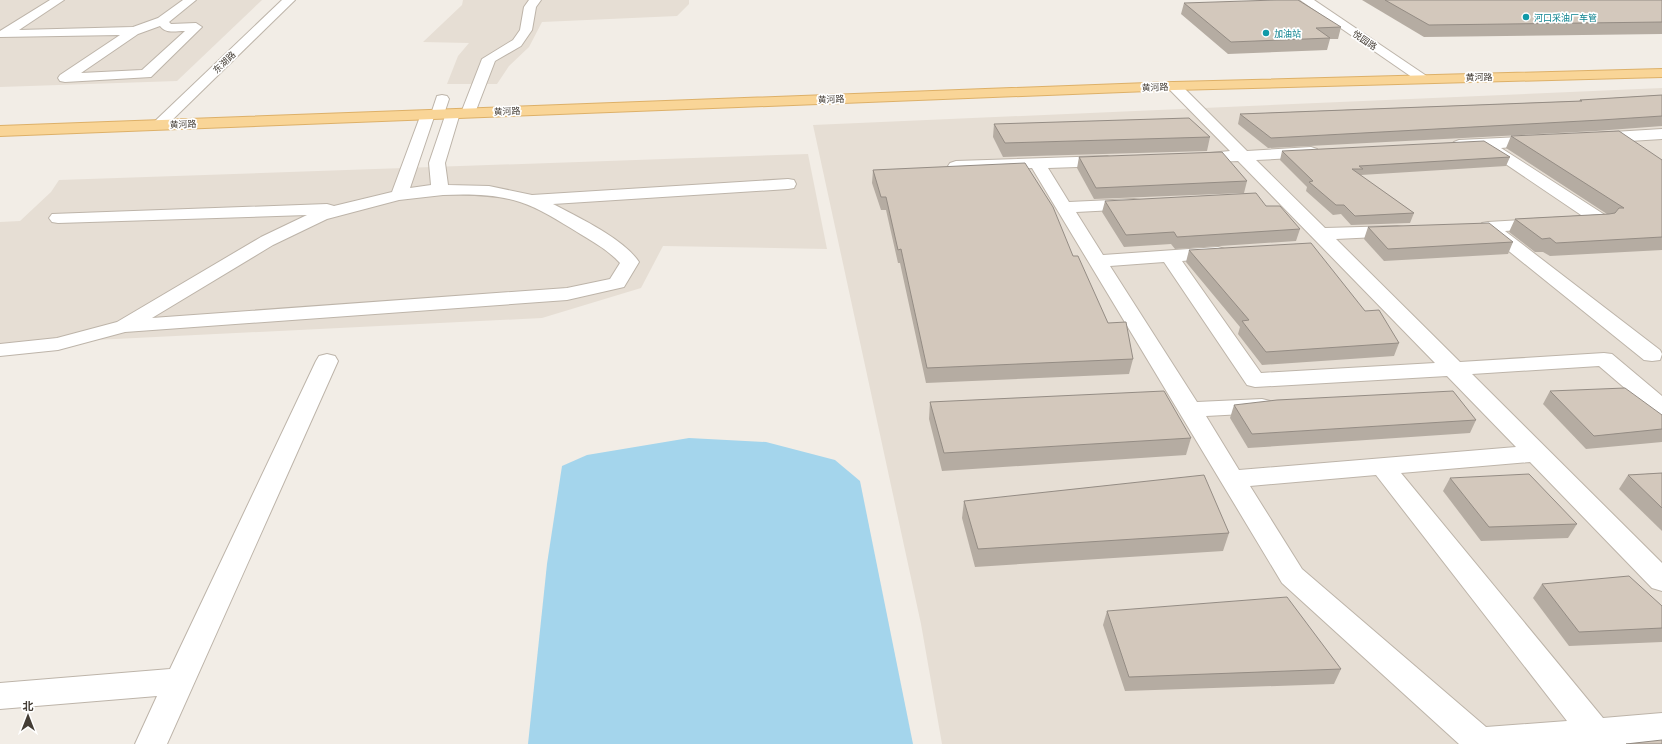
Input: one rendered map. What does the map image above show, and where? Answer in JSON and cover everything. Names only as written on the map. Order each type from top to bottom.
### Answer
[{"type":"main road","points":[[1379,66],[1426,64]]},
{"type":"main road","name":"黄河路","points":[[0,131],[159,125],[450,106],[1662,73]]},
{"type":"main road","name":"黄河路","points":[[450,106],[490,98]]},
{"type":"main road","name":"黄河路","points":[[152,110],[199,108]]},
{"type":"street","points":[[2,36],[58,0]]},
{"type":"street","points":[[162,21],[168,28],[196,27],[146,74],[65,78],[134,31],[162,21],[190,0]]},
{"type":"street","name":"东湖路","points":[[159,125],[289,0]]},
{"type":"street","points":[[400,195],[450,106],[489,59],[517,43],[526,30],[530,7],[535,0]]},
{"type":"street","name":"悦园路","points":[[1306,0],[1424,79]]},
{"type":"street","points":[[2,36],[134,31]]},
{"type":"street","points":[[1174,86],[1283,197],[1321,243],[1454,369],[1662,580]]},
{"type":"street","points":[[440,190],[437,163],[450,106]]},
{"type":"street","points":[[1584,138],[1662,134]]},
{"type":"street","points":[[1445,146],[1554,140]]},
{"type":"street","points":[[1484,144],[1602,221],[1480,228],[1657,355]]},
{"type":"street","points":[[1180,158],[1328,152]]},
{"type":"street","points":[[956,166],[1124,160]]},
{"type":"street","points":[[1037,163],[1292,576],[1489,742],[1662,726]]},
{"type":"street","points":[[528,200],[788,184]]},
{"type":"street","points":[[0,350],[58,344],[124,326],[568,294],[617,283],[630,262],[618,249],[556,212],[518,196],[474,190],[422,190],[321,215],[267,241],[124,326]]},
{"type":"street","points":[[1260,198],[1283,197]]},
{"type":"street","points":[[1065,207],[1151,203]]},
{"type":"street","points":[[58,218],[346,209]]},
{"type":"street","points":[[1321,243],[1412,230]]},
{"type":"street","points":[[1098,261],[1231,252]]},
{"type":"street","points":[[1169,256],[1255,380],[1277,405],[1190,410]]},
{"type":"street","points":[[1255,380],[1454,369],[1657,355]]},
{"type":"street","points":[[1604,359],[1662,408]]},
{"type":"street","points":[[151,744],[327,361]]},
{"type":"street","points":[[1448,396],[1478,394]]},
{"type":"street","points":[[1232,479],[1537,453]]},
{"type":"street","points":[[1382,466],[1595,732]]},
{"type":"street","points":[[0,696],[181,681]]},
{"type":"shaded area","points":[[0,0],[262,0],[177,81],[0,87]]},
{"type":"shaded area","points":[[463,0],[689,0],[689,4],[677,16],[542,22],[529,47],[509,66],[497,84],[447,84],[458,56],[469,43],[423,42],[462,5]]},
{"type":"shaded area","points":[[1662,88],[1662,744],[942,744],[921,624],[813,125]]},
{"type":"shaded area","points":[[808,154],[827,249],[663,246],[641,288],[542,318],[95,340],[0,351],[0,222],[20,221],[51,192],[59,180]]},
{"type":"water","points":[[689,438],[766,442],[835,460],[860,481],[913,744],[528,744],[547,564],[562,466],[587,455]]},
{"type":"building","name":"加油站","points":[[1298,0],[1341,27],[1316,28],[1330,38],[1231,42],[1184,3]]},
{"type":"building","name":"河口采油厂车管","points":[[1385,0],[1662,0],[1662,22],[1429,25]]},
{"type":"building","points":[[1662,95],[1662,116],[1271,138],[1240,114],[1582,101],[1580,100]]},
{"type":"building","points":[[1189,118],[1210,137],[1005,143],[994,124]]},
{"type":"building","points":[[1619,131],[1662,160],[1662,237],[1556,243],[1550,238],[1542,239],[1515,219],[1609,214],[1615,213],[1619,208],[1624,208],[1511,136]]},
{"type":"building","points":[[1484,141],[1510,157],[1359,166],[1363,169],[1352,169],[1414,213],[1355,216],[1344,205],[1336,205],[1309,182],[1313,181],[1282,151]]},
{"type":"building","points":[[1222,152],[1247,181],[1096,188],[1079,157]]},
{"type":"building","points":[[1025,163],[1053,207],[1073,256],[1078,256],[1108,323],[1126,322],[1133,359],[927,368],[901,249],[898,250],[886,197],[881,197],[873,170]]},
{"type":"building","points":[[1256,193],[1266,206],[1280,206],[1300,229],[1177,237],[1174,232],[1126,235],[1105,201]]},
{"type":"building","points":[[1489,223],[1513,242],[1388,249],[1368,227]]},
{"type":"building","points":[[1311,243],[1365,311],[1379,310],[1399,343],[1266,352],[1242,321],[1249,320],[1189,250]]},
{"type":"building","points":[[1625,388],[1662,415],[1662,429],[1594,436],[1550,391]]},
{"type":"building","points":[[1164,391],[1191,438],[944,453],[930,402]]},
{"type":"building","points":[[1453,391],[1476,420],[1252,434],[1234,405],[1277,400]]},
{"type":"building","points":[[1662,473],[1662,508],[1628,475]]},
{"type":"building","points":[[1529,474],[1577,524],[1489,527],[1450,478]]},
{"type":"building","points":[[1204,475],[1229,533],[978,549],[964,501]]},
{"type":"building","points":[[1629,576],[1662,606],[1662,628],[1579,632],[1542,584]]},
{"type":"building","points":[[1287,597],[1341,669],[1129,677],[1107,611]]},
{"type":"building","points":[[1662,740],[1662,744],[1626,744]]},
{"type":"place","name":"河口采油厂车管","points":[[1526,17]]},
{"type":"place","name":"加油站","points":[[1266,33]]}]
